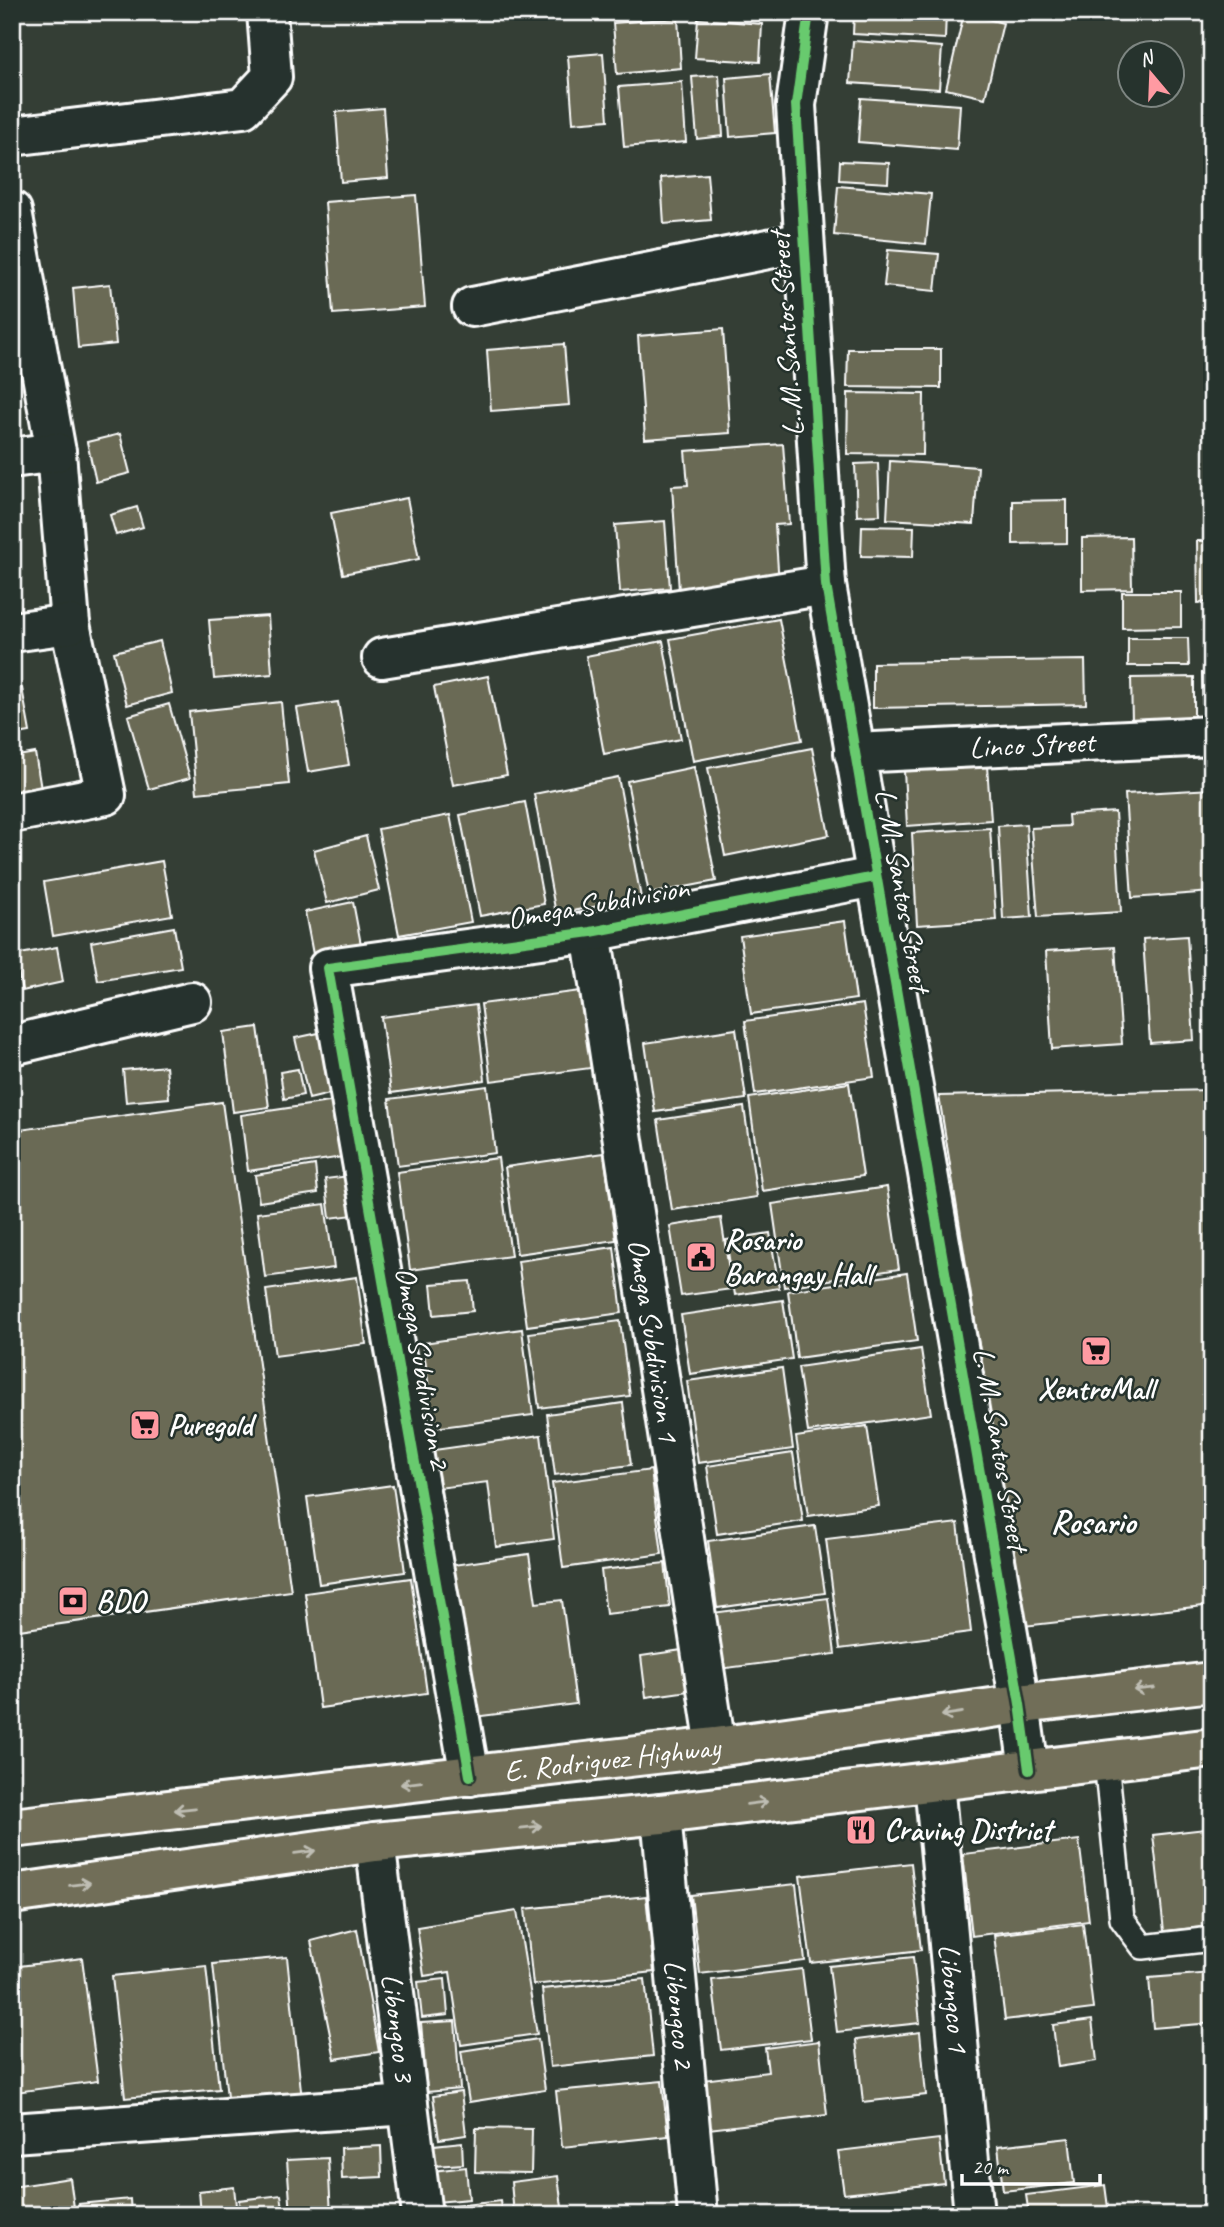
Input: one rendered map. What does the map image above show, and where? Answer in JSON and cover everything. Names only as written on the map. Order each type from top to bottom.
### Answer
[{"type":"main road","name":"E. Rodriguez Highway","points":[[12,1828],[716,1747],[1020,1704],[1212,1682]]},
{"type":"main road","name":"E. Rodriguez Highway","points":[[12,1894],[375,1842],[661,1814],[1212,1748]]},
{"type":"street","points":[[12,136],[243,108],[272,77],[267,12]]},
{"type":"street","name":"L. M. Santos Street","points":[[810,12],[796,104],[827,585],[1020,1704],[1029,1770]]},
{"type":"street","points":[[12,211],[56,452],[70,624],[106,796],[12,813]]},
{"type":"street","points":[[472,307],[804,242]]},
{"type":"street","points":[[12,458],[56,452]]},
{"type":"street","points":[[382,658],[827,585]]},
{"type":"street","points":[[12,632],[70,624]]},
{"type":"street","name":"Linco Street","points":[[854,753],[1212,736]]},
{"type":"street","name":"Omega Subdivision","points":[[328,968],[591,932],[876,877]]},
{"type":"street","name":"Omega Subdivision 1","points":[[591,932],[716,1747]]},
{"type":"street","name":"Omega Subdivision 2","points":[[328,968],[470,1776]]},
{"type":"street","points":[[12,1045],[192,1002]]},
{"type":"street","name":"Libongco 1","points":[[934,1782],[974,2215]]},
{"type":"street","name":"Libongco 2","points":[[661,1814],[698,2215]]},
{"type":"street","name":"Libongco 3","points":[[375,1842],[422,2215]]},
{"type":"street","points":[[12,2133],[408,2105]]},
{"type":"lane","points":[[1106,1761],[1122,1919],[1143,1947],[1212,1939]]},
{"type":"building","points":[[854,12],[946,12],[945,39],[853,34]]},
{"type":"building","points":[[964,13],[1003,23],[985,98],[946,89]]},
{"type":"building","points":[[678,18],[681,68],[617,74],[613,23]]},
{"type":"building","points":[[698,19],[762,24],[760,62],[695,58]]},
{"type":"building","points":[[853,41],[942,47],[939,89],[850,83]]},
{"type":"building","points":[[603,53],[608,120],[573,123],[568,56]]},
{"type":"building","points":[[770,74],[775,133],[730,137],[726,78]]},
{"type":"building","points":[[719,75],[723,136],[697,139],[692,77]]},
{"type":"building","points":[[682,82],[686,142],[624,147],[619,87]]},
{"type":"building","points":[[861,98],[960,105],[957,150],[858,142]]},
{"type":"building","points":[[383,108],[388,178],[341,182],[336,112]]},
{"type":"building","points":[[840,161],[889,163],[888,183],[839,180]]},
{"type":"building","points":[[707,174],[711,220],[664,224],[661,178]]},
{"type":"building","points":[[838,186],[931,194],[926,244],[834,235]]},
{"type":"building","points":[[416,195],[425,307],[333,314],[325,202]]},
{"type":"building","points":[[888,250],[939,254],[935,291],[884,286]]},
{"type":"building","points":[[110,284],[116,344],[78,348],[73,288]]},
{"type":"building","points":[[723,329],[730,433],[645,439],[638,336]]},
{"type":"building","points":[[564,344],[569,405],[491,411],[487,350]]},
{"type":"building","points":[[848,349],[941,349],[941,388],[847,387]]},
{"type":"building","points":[[848,393],[924,394],[923,455],[847,454]]},
{"type":"building","points":[[120,434],[130,473],[96,482],[87,442]]},
{"type":"building","points":[[783,444],[789,524],[775,525],[779,584],[679,591],[672,486],[688,485],[685,451]]},
{"type":"building","points":[[890,461],[978,467],[974,524],[887,519]]},
{"type":"building","points":[[878,463],[880,515],[857,516],[855,464]]},
{"type":"building","points":[[407,498],[419,559],[343,574],[331,513]]},
{"type":"building","points":[[1067,500],[1067,543],[1013,544],[1013,501]]},
{"type":"building","points":[[137,507],[143,527],[116,535],[110,515]]},
{"type":"building","points":[[665,521],[670,588],[620,592],[615,525]]},
{"type":"building","points":[[862,526],[914,527],[913,557],[861,556]]},
{"type":"building","points":[[1131,537],[1132,589],[1082,590],[1082,538]]},
{"type":"building","points":[[1197,541],[1212,541],[1212,602],[1198,603]]},
{"type":"building","points":[[1122,592],[1181,592],[1181,627],[1122,628]]},
{"type":"building","points":[[268,616],[272,674],[214,679],[209,620]]},
{"type":"building","points":[[779,619],[802,740],[693,761],[670,639]]},
{"type":"building","points":[[1128,638],[1188,638],[1189,666],[1128,666]]},
{"type":"building","points":[[160,641],[172,693],[127,705],[114,652]]},
{"type":"building","points":[[663,641],[681,739],[604,754],[586,656]]},
{"type":"building","points":[[1085,660],[1086,704],[873,708],[873,663]]},
{"type":"building","points":[[1202,673],[1212,673],[1212,719],[1203,719]]},
{"type":"building","points":[[488,676],[507,775],[453,785],[434,687]]},
{"type":"building","points":[[1194,677],[1194,720],[1132,721],[1131,678]]},
{"type":"building","points":[[22,688],[30,732],[12,735],[12,690]]},
{"type":"building","points":[[281,702],[289,784],[197,793],[189,712]]},
{"type":"building","points":[[338,702],[349,765],[308,772],[297,708]]},
{"type":"building","points":[[169,704],[190,778],[149,789],[128,716]]},
{"type":"building","points":[[812,748],[829,835],[725,856],[708,768]]},
{"type":"building","points":[[35,753],[41,789],[12,793],[12,757]]},
{"type":"building","points":[[987,766],[991,820],[907,826],[904,771]]},
{"type":"building","points":[[694,767],[716,881],[649,894],[627,781]]},
{"type":"building","points":[[618,777],[641,898],[556,914],[534,794]]},
{"type":"building","points":[[1212,789],[1212,892],[1132,898],[1125,794]]},
{"type":"building","points":[[525,802],[544,904],[480,916],[460,815]]},
{"type":"building","points":[[1115,812],[1121,912],[1038,917],[1031,828],[1069,826],[1068,815]]},
{"type":"building","points":[[450,815],[471,922],[399,935],[378,829]]},
{"type":"building","points":[[1026,824],[1032,917],[1003,919],[998,826]]},
{"type":"building","points":[[990,828],[996,920],[917,925],[912,833]]},
{"type":"building","points":[[366,836],[379,890],[327,903],[314,850]]},
{"type":"building","points":[[162,861],[172,915],[53,936],[44,882]]},
{"type":"building","points":[[353,902],[363,955],[315,965],[305,912]]},
{"type":"building","points":[[845,921],[856,999],[751,1014],[740,936]]},
{"type":"building","points":[[174,927],[181,967],[98,981],[91,942]]},
{"type":"building","points":[[1187,936],[1194,1040],[1150,1043],[1143,939]]},
{"type":"building","points":[[57,947],[63,982],[22,991],[15,955]]},
{"type":"building","points":[[1115,947],[1122,1044],[1052,1049],[1046,951]]},
{"type":"building","points":[[580,991],[591,1068],[491,1081],[481,1004]]},
{"type":"building","points":[[863,1004],[874,1077],[755,1094],[745,1021]]},
{"type":"building","points":[[476,1005],[485,1080],[391,1093],[381,1017]]},
{"type":"building","points":[[258,1027],[269,1107],[233,1112],[223,1032]]},
{"type":"building","points":[[736,1029],[746,1099],[655,1112],[645,1043]]},
{"type":"building","points":[[328,1031],[342,1091],[309,1099],[295,1038]]},
{"type":"building","points":[[166,1066],[169,1098],[126,1102],[123,1070]]},
{"type":"building","points":[[298,1069],[303,1095],[284,1099],[280,1072]]},
{"type":"building","points":[[849,1083],[863,1176],[762,1191],[749,1098]]},
{"type":"building","points":[[487,1086],[495,1153],[398,1166],[389,1099]]},
{"type":"building","name":"XentroMall","points":[[1212,1090],[1212,1605],[1024,1626],[939,1096]]},
{"type":"building","points":[[336,1101],[343,1157],[248,1171],[241,1115]]},
{"type":"building","name":"Puregold","points":[[222,1102],[291,1591],[12,1631],[12,1131]]},
{"type":"building","points":[[744,1107],[757,1197],[672,1210],[658,1120]]},
{"type":"building","points":[[604,1153],[616,1240],[517,1254],[505,1167]]},
{"type":"building","points":[[498,1158],[511,1256],[410,1270],[397,1172]]},
{"type":"building","points":[[315,1165],[318,1193],[259,1202],[255,1175]]},
{"type":"building","points":[[349,1176],[354,1215],[330,1218],[325,1179]]},
{"type":"building","points":[[887,1187],[899,1269],[784,1287],[772,1204]]},
{"type":"building","points":[[325,1204],[334,1268],[265,1277],[257,1213]]},
{"type":"building","name":"Rosario Barangay Hall","points":[[721,1218],[732,1289],[681,1296],[670,1226]]},
{"type":"building","points":[[770,1233],[779,1288],[735,1295],[726,1240]]},
{"type":"building","points":[[614,1247],[622,1313],[527,1326],[518,1261]]},
{"type":"building","points":[[907,1273],[917,1341],[797,1358],[788,1291]]},
{"type":"building","points":[[357,1277],[366,1344],[275,1356],[266,1290]]},
{"type":"building","points":[[470,1281],[473,1311],[434,1315],[431,1284]]},
{"type":"building","points":[[783,1300],[792,1359],[690,1374],[681,1315]]},
{"type":"building","points":[[620,1321],[630,1396],[539,1408],[529,1333]]},
{"type":"building","points":[[522,1329],[533,1415],[434,1428],[423,1343]]},
{"type":"building","points":[[921,1349],[931,1414],[808,1432],[798,1367]]},
{"type":"building","points":[[782,1368],[793,1449],[698,1463],[687,1381]]},
{"type":"building","points":[[623,1403],[631,1465],[555,1475],[547,1414]]},
{"type":"building","points":[[867,1426],[879,1506],[808,1516],[796,1437]]},
{"type":"building","points":[[541,1435],[554,1539],[496,1547],[488,1482],[438,1488],[434,1450]]},
{"type":"building","points":[[793,1453],[803,1521],[717,1534],[707,1466]]},
{"type":"building","points":[[651,1470],[662,1554],[563,1568],[552,1483]]},
{"type":"building","points":[[393,1485],[405,1572],[319,1584],[307,1497]]},
{"type":"building","points":[[958,1523],[971,1632],[840,1649],[826,1539]]},
{"type":"building","points":[[815,1526],[825,1593],[717,1608],[708,1541]]},
{"type":"building","points":[[529,1554],[536,1603],[562,1600],[576,1704],[474,1717],[453,1565]]},
{"type":"building","points":[[665,1563],[670,1607],[606,1614],[601,1570]]},
{"type":"building","points":[[411,1578],[427,1693],[320,1708],[305,1593]]},
{"type":"building","points":[[828,1598],[835,1654],[719,1669],[712,1613]]},
{"type":"building","points":[[682,1650],[689,1691],[646,1697],[641,1656]]},
{"type":"building","points":[[1205,1829],[1212,1885],[1212,1926],[1164,1931],[1153,1835]]},
{"type":"building","points":[[1079,1840],[1089,1921],[972,1936],[963,1854]]},
{"type":"building","points":[[911,1863],[921,1950],[811,1963],[800,1876]]},
{"type":"building","points":[[796,1884],[805,1961],[700,1974],[691,1895]]},
{"type":"building","points":[[646,1896],[654,1972],[533,1985],[525,1909]]},
{"type":"building","points":[[517,1911],[537,2034],[461,2045],[450,1972],[424,1976],[417,1927]]},
{"type":"building","points":[[1083,1924],[1093,2009],[1005,2020],[994,1935]]},
{"type":"building","points":[[357,1929],[379,2052],[335,2059],[311,1941]]},
{"type":"building","points":[[287,1957],[302,2100],[228,2107],[213,1964]]},
{"type":"building","points":[[913,1957],[920,2023],[837,2032],[829,1966]]},
{"type":"building","points":[[82,1958],[98,2081],[16,2092],[12,2068],[12,1967]]},
{"type":"building","points":[[206,1966],[219,2089],[125,2098],[112,1976]]},
{"type":"building","points":[[802,1969],[811,2039],[721,2050],[712,1980]]},
{"type":"building","points":[[1212,1973],[1212,2023],[1153,2028],[1149,1978]]},
{"type":"building","points":[[445,1979],[448,2015],[422,2018],[418,1982]]},
{"type":"building","points":[[645,1979],[653,2056],[550,2067],[542,1989]]},
{"type":"building","points":[[1092,2020],[1097,2061],[1058,2067],[1053,2025]]},
{"type":"building","points":[[455,2021],[460,2089],[427,2092],[421,2023]]},
{"type":"building","points":[[920,2032],[926,2095],[863,2102],[856,2040]]},
{"type":"building","points":[[538,2039],[545,2090],[469,2102],[461,2051]]},
{"type":"building","points":[[819,2041],[827,2115],[709,2129],[702,2080],[768,2072],[765,2048]]},
{"type":"building","points":[[662,2081],[668,2136],[562,2147],[556,2091]]},
{"type":"building","points":[[461,2092],[466,2135],[439,2139],[433,2096]]},
{"type":"building","points":[[476,2128],[532,2129],[531,2173],[475,2172]]},
{"type":"building","points":[[1069,2138],[1074,2183],[1003,2191],[998,2146]]},
{"type":"building","points":[[939,2139],[944,2183],[844,2194],[838,2151]]},
{"type":"building","points":[[462,2142],[463,2164],[435,2166],[434,2145]]},
{"type":"building","points":[[381,2146],[382,2177],[342,2179],[341,2148]]},
{"type":"building","points":[[328,2158],[331,2215],[291,2215],[287,2160]]},
{"type":"building","points":[[466,2167],[469,2199],[436,2202],[433,2171]]},
{"type":"building","points":[[558,2176],[563,2215],[514,2215],[511,2182]]},
{"type":"building","points":[[70,2178],[75,2215],[12,2215],[12,2187]]},
{"type":"building","points":[[1105,2185],[1109,2215],[995,2215],[995,2212],[1028,2208],[1026,2195]]},
{"type":"building","points":[[234,2187],[237,2215],[201,2215],[199,2191]]},
{"type":"building","points":[[281,2195],[284,2215],[240,2215],[239,2200]]},
{"type":"building","points":[[130,2199],[131,2215],[80,2215],[79,2204]]},
{"type":"building","points":[[500,2201],[502,2215],[436,2215],[436,2208]]},
{"type":"building","points":[[829,2207],[830,2215],[760,2215]]},
{"type":"cycle path","points":[[809,12],[796,105],[826,585],[1020,1704],[1029,1770]]},
{"type":"cycle path","points":[[470,1776],[328,968],[591,932],[875,877]]},
{"type":"place","name":"Rosario Barangay Hall","points":[[701,1257]]},
{"type":"place","name":"XentroMall","points":[[1096,1351]]},
{"type":"place","name":"Puregold","points":[[145,1425]]},
{"type":"place","name":"BDO","points":[[73,1601]]},
{"type":"place","name":"Craving District","points":[[861,1830]]},
{"type":"district","name":"Rosario","points":[[1093,1521]]}]
